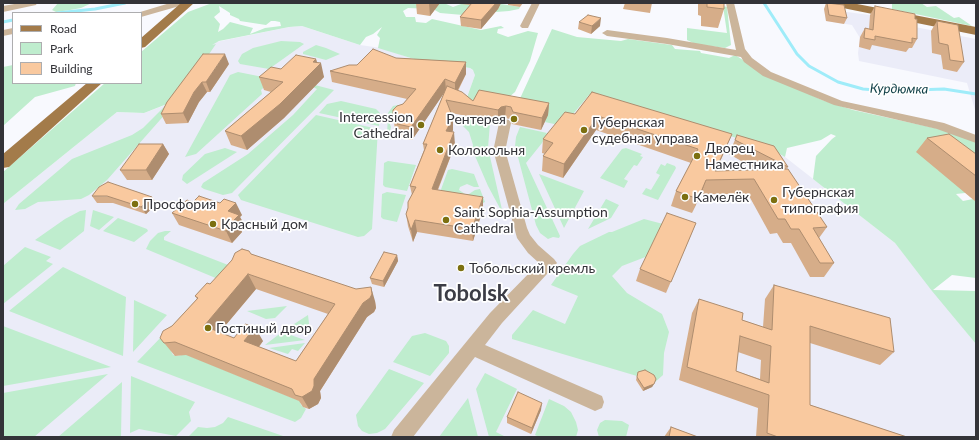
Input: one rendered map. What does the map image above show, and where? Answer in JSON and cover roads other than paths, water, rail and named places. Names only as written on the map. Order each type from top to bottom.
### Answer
[{"type":"main road","points":[[142,43],[188,3]]},
{"type":"main road","points":[[174,16],[200,3]]},
{"type":"main road","points":[[833,3],[976,31]]},
{"type":"main road","points":[[3,163],[95,84]]},
{"type":"street","points":[[3,9],[34,3]]},
{"type":"street","points":[[142,14],[180,3]]},
{"type":"street","points":[[525,26],[536,3]]},
{"type":"street","points":[[730,3],[738,46],[742,54],[753,65],[767,74],[819,96],[868,111],[940,126],[976,140]]},
{"type":"street","points":[[607,33],[667,41],[742,54]]},
{"type":"street","points":[[401,437],[496,318],[549,262],[533,249],[524,238],[520,228],[501,157],[500,147],[504,123]]},
{"type":"street","points":[[473,348],[595,402]]},
{"type":"waterway","name":"Курдюмка","points":[[66,12],[95,9],[125,3]]},
{"type":"waterway","name":"Курдюмка","points":[[764,3],[797,54],[809,66],[838,82],[863,89],[887,91],[944,89],[976,94]]},
{"type":"waterway","name":"Курдюмка","points":[[3,22],[12,20]]},
{"type":"place","name":"Рентерея","points":[[514,119]]},
{"type":"place","name":"Intercession Cathedral","points":[[421,125]]},
{"type":"place","name":"Губернская судебная управа","points":[[584,130]]},
{"type":"place","name":"Колокольня","points":[[440,150]]},
{"type":"place","name":"Дворец Наместника","points":[[697,156]]},
{"type":"place","name":"Камелёк","points":[[685,197]]},
{"type":"place","name":"Губернская типография","points":[[774,200]]},
{"type":"place","name":"Просфория","points":[[135,204]]},
{"type":"place","name":"Saint Sophia-Assumption Cathedral","points":[[446,220]]},
{"type":"place","name":"Красный дом","points":[[213,224]]},
{"type":"place","name":"Тобольский кремль","points":[[461,268]]},
{"type":"place","name":"Гостиный двор","points":[[208,328]]},
{"type":"district","name":"Tobolsk","points":[[471,294]]}]
